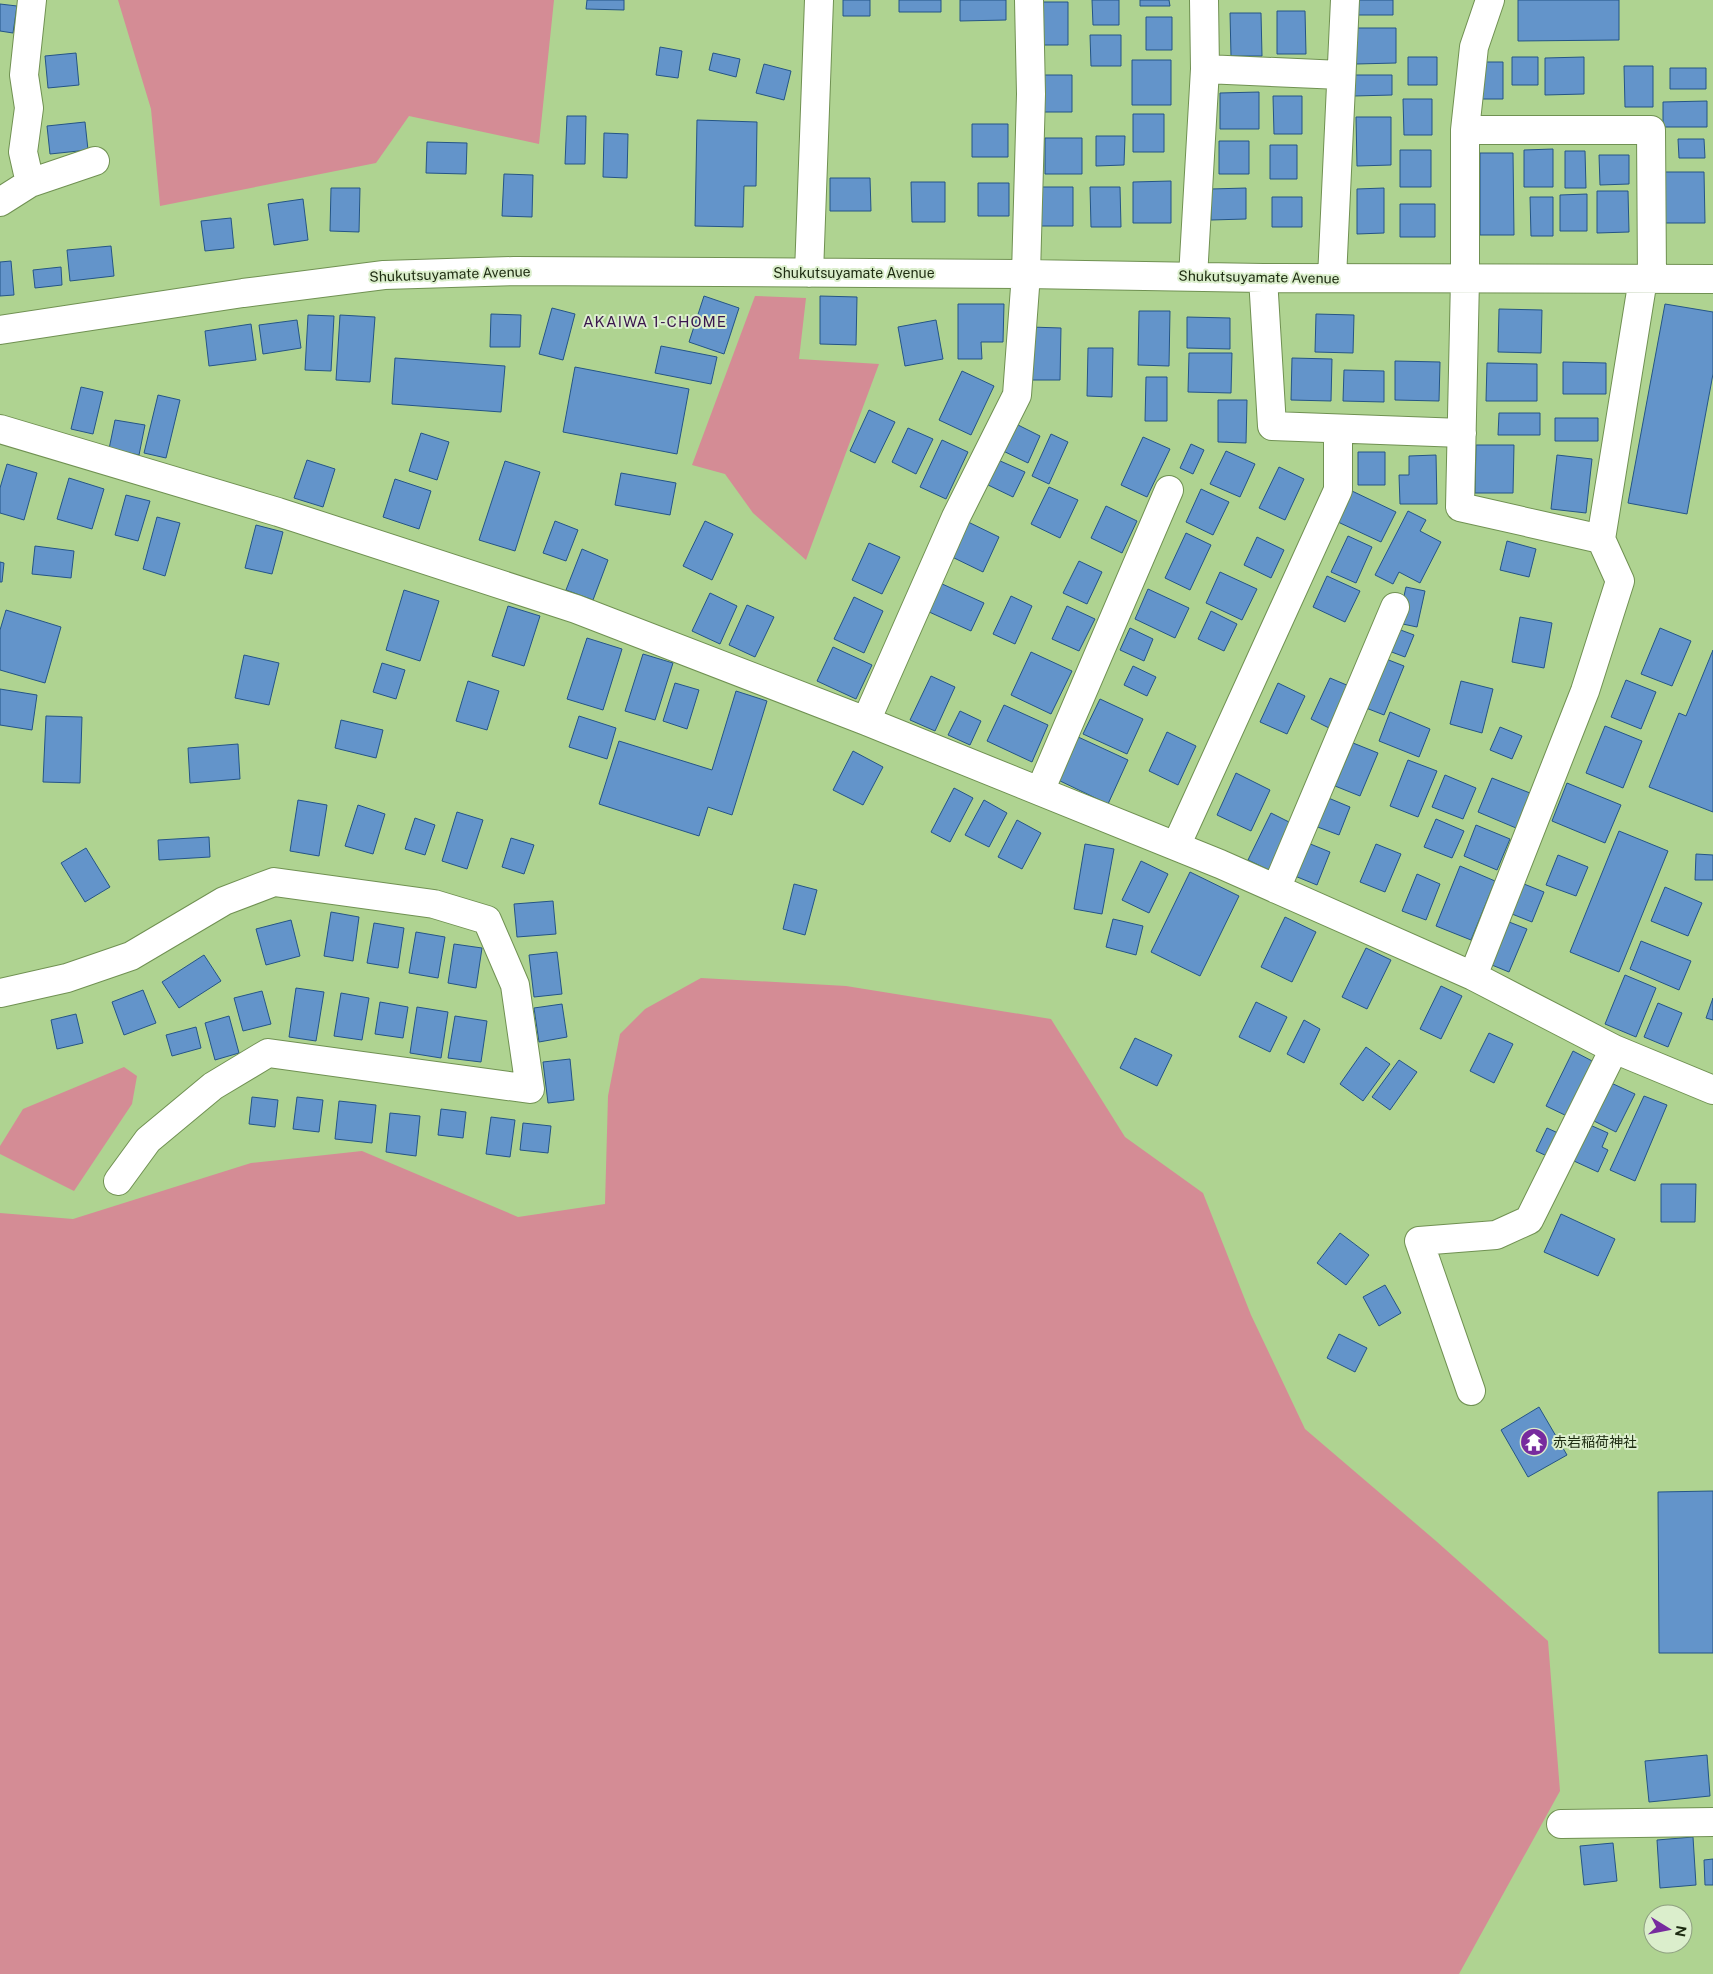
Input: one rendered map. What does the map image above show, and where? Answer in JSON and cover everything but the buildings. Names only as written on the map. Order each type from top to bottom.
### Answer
[{"type":"street","points":[[30,183],[23,152],[29,108],[24,74],[32,0]]},
{"type":"street","points":[[809,273],[820,0]]},
{"type":"street","points":[[866,721],[956,517],[1017,395],[1026,274],[1031,94],[1029,0]]},
{"type":"street","points":[[1193,277],[1204,69],[1204,0]]},
{"type":"street","points":[[1332,278],[1345,0]]},
{"type":"street","points":[[1490,0],[1474,47],[1465,130],[1465,279],[1460,507],[1601,539]]},
{"type":"street","points":[[1204,69],[1341,75]]},
{"type":"street","points":[[1465,130],[1651,130],[1648,279],[1601,539],[1620,581],[1585,691],[1473,976]]},
{"type":"street","points":[[0,202],[30,183],[95,161]]},
{"type":"street","name":"Shukutsuyamate Avenue","points":[[0,330],[243,293],[384,274],[514,272],[809,273],[1263,278],[1713,279]]},
{"type":"street","points":[[1263,278],[1272,426],[1462,433]]},
{"type":"street","points":[[0,429],[278,512],[567,606],[866,721],[1176,846],[1276,889],[1473,976],[1614,1049],[1713,1090]]},
{"type":"street","points":[[1176,846],[1338,490],[1338,429]]},
{"type":"street","points":[[1040,791],[1169,490]]},
{"type":"street","points":[[1276,889],[1394,606]]},
{"type":"street","points":[[0,993],[67,978],[131,956],[224,901],[274,882],[434,904],[487,920],[515,985],[530,1089],[268,1053],[213,1086],[148,1140],[118,1181]]},
{"type":"street","points":[[1471,1391],[1419,1242],[1496,1235],[1529,1220],[1614,1049]]},
{"type":"street","points":[[1562,1824],[1713,1822]]},
{"type":"shaded area","points":[[118,0],[554,0],[539,144],[409,116],[376,163],[160,206],[151,109]]},
{"type":"shaded area","points":[[755,296],[806,298],[799,359],[879,364],[806,560],[753,513],[725,474],[692,465]]},
{"type":"shaded area","points":[[701,978],[846,986],[1051,1019],[1125,1137],[1203,1193],[1251,1315],[1305,1429],[1436,1541],[1548,1641],[1560,1791],[1459,1974],[0,1974],[0,1213],[73,1219],[251,1163],[362,1151],[518,1217],[605,1204],[608,1096],[620,1034],[645,1009]]},
{"type":"shaded area","points":[[124,1067],[137,1076],[132,1104],[74,1191],[0,1154],[0,1146],[23,1109]]},
{"type":"place","name":"赤岩稲荷神社","points":[[1534,1442]]},
{"type":"district","name":"AKAIWA 1-CHOME","points":[[655,321]]}]
